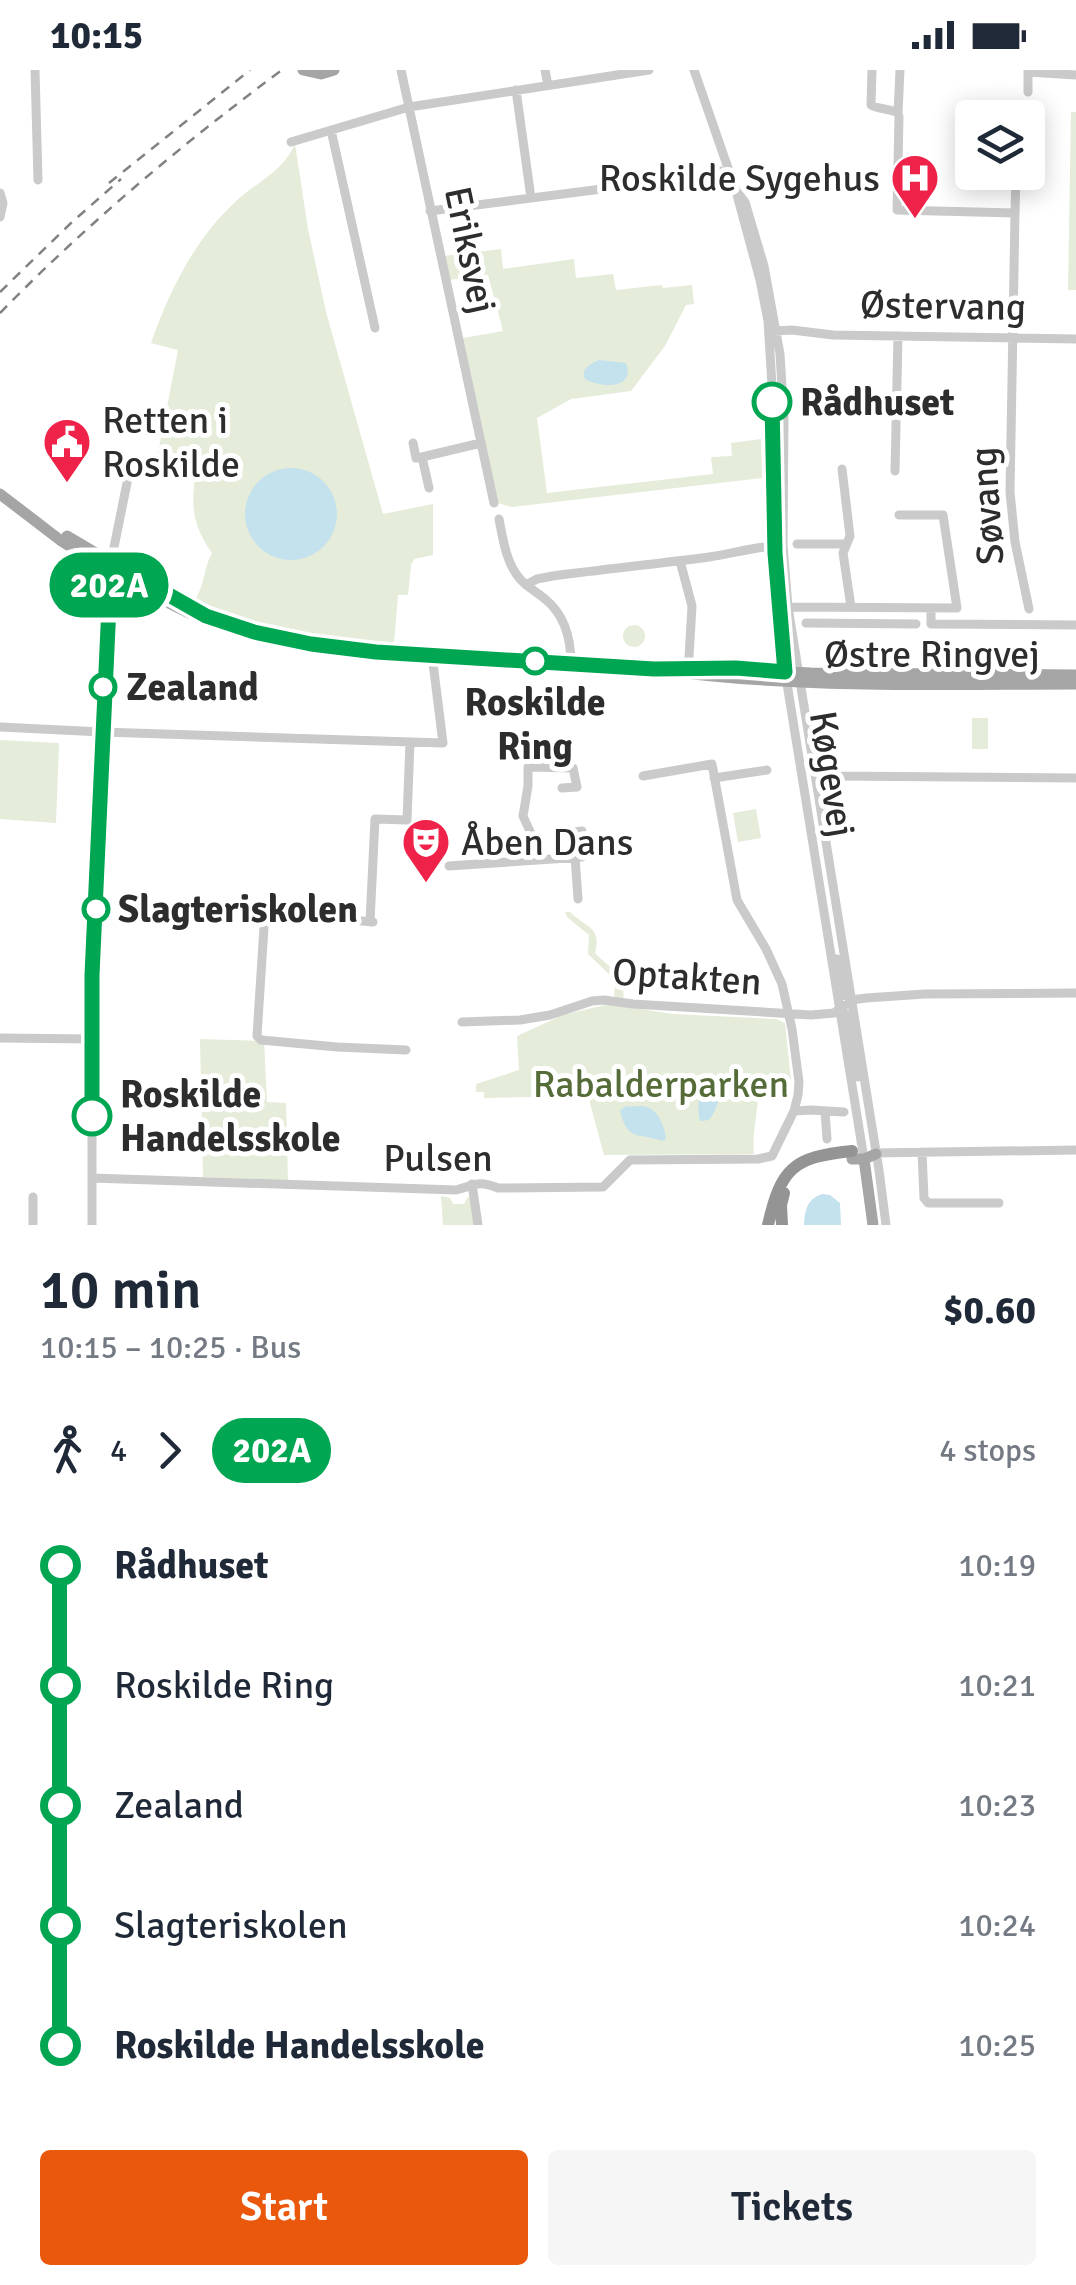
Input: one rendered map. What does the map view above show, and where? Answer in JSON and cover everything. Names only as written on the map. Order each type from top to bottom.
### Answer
[{"type":"highway","points":[[768,1225],[777,1189],[790,1171],[810,1158],[862,1155]]},
{"type":"highway","points":[[782,1225],[784,1192],[795,1176],[812,1165],[862,1155]]},
{"type":"main road","points":[[303,70],[320,74],[334,70]]},
{"type":"main road","points":[[0,494],[110,567],[206,616],[266,635],[311,644],[432,655],[793,677]]},
{"type":"main road","name":"Østre Ringvej","points":[[793,677],[1076,675]]},
{"type":"main road","name":"Østre Ringvej","points":[[793,677],[1076,684]]},
{"type":"main road","name":"Køgevej","points":[[862,1155],[881,1224]]},
{"type":"street","points":[[35,70],[38,180]]},
{"type":"street","name":"Eriksvej","points":[[401,70],[494,502]]},
{"type":"street","points":[[546,70],[548,85]]},
{"type":"street","points":[[291,142],[409,107],[649,70]]},
{"type":"street","points":[[872,70],[871,105],[898,112]]},
{"type":"street","points":[[900,70],[897,210],[1015,212]]},
{"type":"street","points":[[1028,92],[1028,71],[1076,74]]},
{"type":"street","name":"Køgevej","points":[[695,73],[736,191],[773,335],[784,607],[825,920],[853,1090],[867,1147],[862,1155]]},
{"type":"street","points":[[516,90],[531,198]]},
{"type":"street","points":[[331,130],[375,328]]},
{"type":"street","points":[[430,211],[695,178],[720,170],[730,173]]},
{"type":"street","name":"Søvang","points":[[1016,190],[1011,516],[1029,609]]},
{"type":"street","points":[[0,193],[0,217]]},
{"type":"street","name":"Østervang","points":[[773,335],[1076,338]]},
{"type":"street","points":[[895,471],[898,336]]},
{"type":"street","points":[[413,443],[416,458],[481,443]]},
{"type":"street","points":[[422,457],[429,488]]},
{"type":"street","points":[[842,469],[850,536],[844,553],[851,607]]},
{"type":"street","points":[[92,1225],[92,975],[110,567],[129,474]]},
{"type":"street","points":[[784,607],[957,608],[943,515],[899,514]]},
{"type":"street","points":[[499,519],[508,559],[519,578],[549,602],[564,624],[571,664]]},
{"type":"street","points":[[797,544],[846,544]]},
{"type":"street","points":[[526,585],[537,578],[779,546]]},
{"type":"street","points":[[680,561],[692,606],[688,671]]},
{"type":"street","points":[[819,607],[819,624]]},
{"type":"street","points":[[931,608],[931,624],[1076,625]]},
{"type":"street","points":[[806,623],[916,624]]},
{"type":"street","points":[[0,726],[443,743],[432,655]]},
{"type":"street","name":"Køgevej","points":[[793,677],[814,770],[867,1102],[862,1155]]},
{"type":"street","points":[[406,1050],[261,1040],[258,1036],[264,912],[371,922],[375,819],[407,820],[410,742]]},
{"type":"street","points":[[643,776],[712,764],[736,900],[766,949],[782,984],[789,1015]]},
{"type":"street","points":[[526,860],[533,838],[523,816],[528,767],[573,768],[577,787],[562,788]]},
{"type":"street","points":[[714,778],[766,770]]},
{"type":"street","points":[[814,770],[836,776],[1076,778]]},
{"type":"street","points":[[449,866],[582,857],[586,850],[582,831],[564,833]]},
{"type":"street","points":[[575,857],[578,899]]},
{"type":"street","points":[[825,920],[834,944],[843,994],[852,1000]]},
{"type":"street","points":[[867,1102],[858,1079],[847,1015],[840,1010],[852,1000],[925,994],[1076,993]]},
{"type":"street","name":"Optakten","points":[[462,1022],[550,1015],[592,1000],[789,1015],[840,1010]]},
{"type":"street","name":"Optakten","points":[[772,1156],[794,1111],[799,1082],[789,1015]]},
{"type":"street","points":[[0,1038],[92,1040]]},
{"type":"street","points":[[794,1111],[844,1112]]},
{"type":"street","points":[[825,1111],[827,1139]]},
{"type":"street","points":[[862,1155],[1076,1150]]},
{"type":"street","points":[[922,1152],[924,1198],[928,1203],[999,1203]]},
{"type":"street","name":"Pulsen","points":[[92,1178],[456,1190],[482,1182],[498,1188],[603,1187],[630,1160],[772,1156]]},
{"type":"street","points":[[472,1184],[478,1225]]},
{"type":"street","points":[[32,1225],[33,1197]]},
{"type":"green space","points":[[1071,112],[1076,112],[1076,290],[1068,290]]},
{"type":"green space","name":"Roskilde Ring","points":[[295,144],[326,312],[383,514],[433,504],[433,555],[414,559],[411,565],[408,595],[398,595],[394,643],[296,631],[195,600],[212,553],[199,530],[194,509],[198,461],[158,453],[178,350],[151,343],[166,304],[206,234],[234,203],[283,162]]},
{"type":"green space","points":[[501,249],[503,269],[574,259],[576,278],[613,274],[616,290],[692,285],[694,304],[686,305],[665,346],[631,391],[571,399],[537,418],[547,493],[713,474],[711,457],[732,456],[731,443],[761,439],[762,478],[512,507],[498,503],[463,338],[503,331],[488,275],[449,280],[444,256]]},
{"type":"green space","points":[[634,625],[642,628],[642,644],[634,647],[626,644],[623,636],[626,628]]},
{"type":"green space","points":[[972,718],[988,718],[988,749],[972,749]]},
{"type":"green space","points":[[0,740],[59,743],[56,823],[0,819]]},
{"type":"green space","points":[[756,809],[761,838],[738,842],[733,813]]},
{"type":"green space","points":[[565,912],[594,932],[595,953],[620,978],[623,1002],[614,1000],[613,978],[588,954],[589,935]]},
{"type":"green space","name":"Rabalderparken","points":[[609,1004],[673,1014],[776,1019],[785,1023],[791,1081],[771,1086],[758,1098],[754,1154],[604,1155],[588,1096],[484,1098],[484,1092],[476,1092],[476,1084],[519,1070],[517,1036],[563,1015]]},
{"type":"green space","points":[[200,1039],[264,1041],[267,1102],[286,1103],[288,1181],[203,1177]]},
{"type":"green space","points":[[441,1196],[450,1198],[453,1204],[464,1204],[472,1197],[477,1225],[443,1225]]},
{"type":"water","points":[[599,360],[626,363],[626,378],[608,385],[585,379],[585,369]]},
{"type":"water","points":[[291,468],[309,472],[323,482],[333,496],[337,514],[333,532],[323,546],[309,556],[291,560],[273,556],[259,546],[249,532],[245,514],[249,496],[259,482],[273,472]]},
{"type":"water","points":[[715,1074],[717,1104],[709,1120],[700,1121],[702,1086],[706,1075]]},
{"type":"water","points":[[627,1106],[652,1110],[666,1139],[630,1131],[620,1110]]},
{"type":"water","points":[[822,1194],[840,1203],[841,1225],[804,1225],[808,1206]]},
{"type":"railway","points":[[109,183],[250,70]]},
{"type":"railway","points":[[0,313],[136,186],[282,70]]},
{"type":"railway","points":[[0,292],[121,179]]},
{"type":"bus line","name":"202A","points":[[92,1116],[93,944],[111,562],[206,616],[254,632],[311,644],[376,652],[654,669],[785,672],[775,553],[772,402]]},
{"type":"place","name":"Roskilde Sygehus","points":[[915,220]]},
{"type":"place","name":"Rådhuset","points":[[772,402]]},
{"type":"place","name":"Retten i Roskilde","points":[[67,484]]},
{"type":"place","name":"Roskilde Ring","points":[[535,661]]},
{"type":"place","name":"Zealand","points":[[103,687]]},
{"type":"place","name":"Åben Dans","points":[[426,884]]},
{"type":"place","name":"Slagteriskolen","points":[[96,909]]},
{"type":"place","name":"Roskilde Handelsskole","points":[[92,1116]]}]
